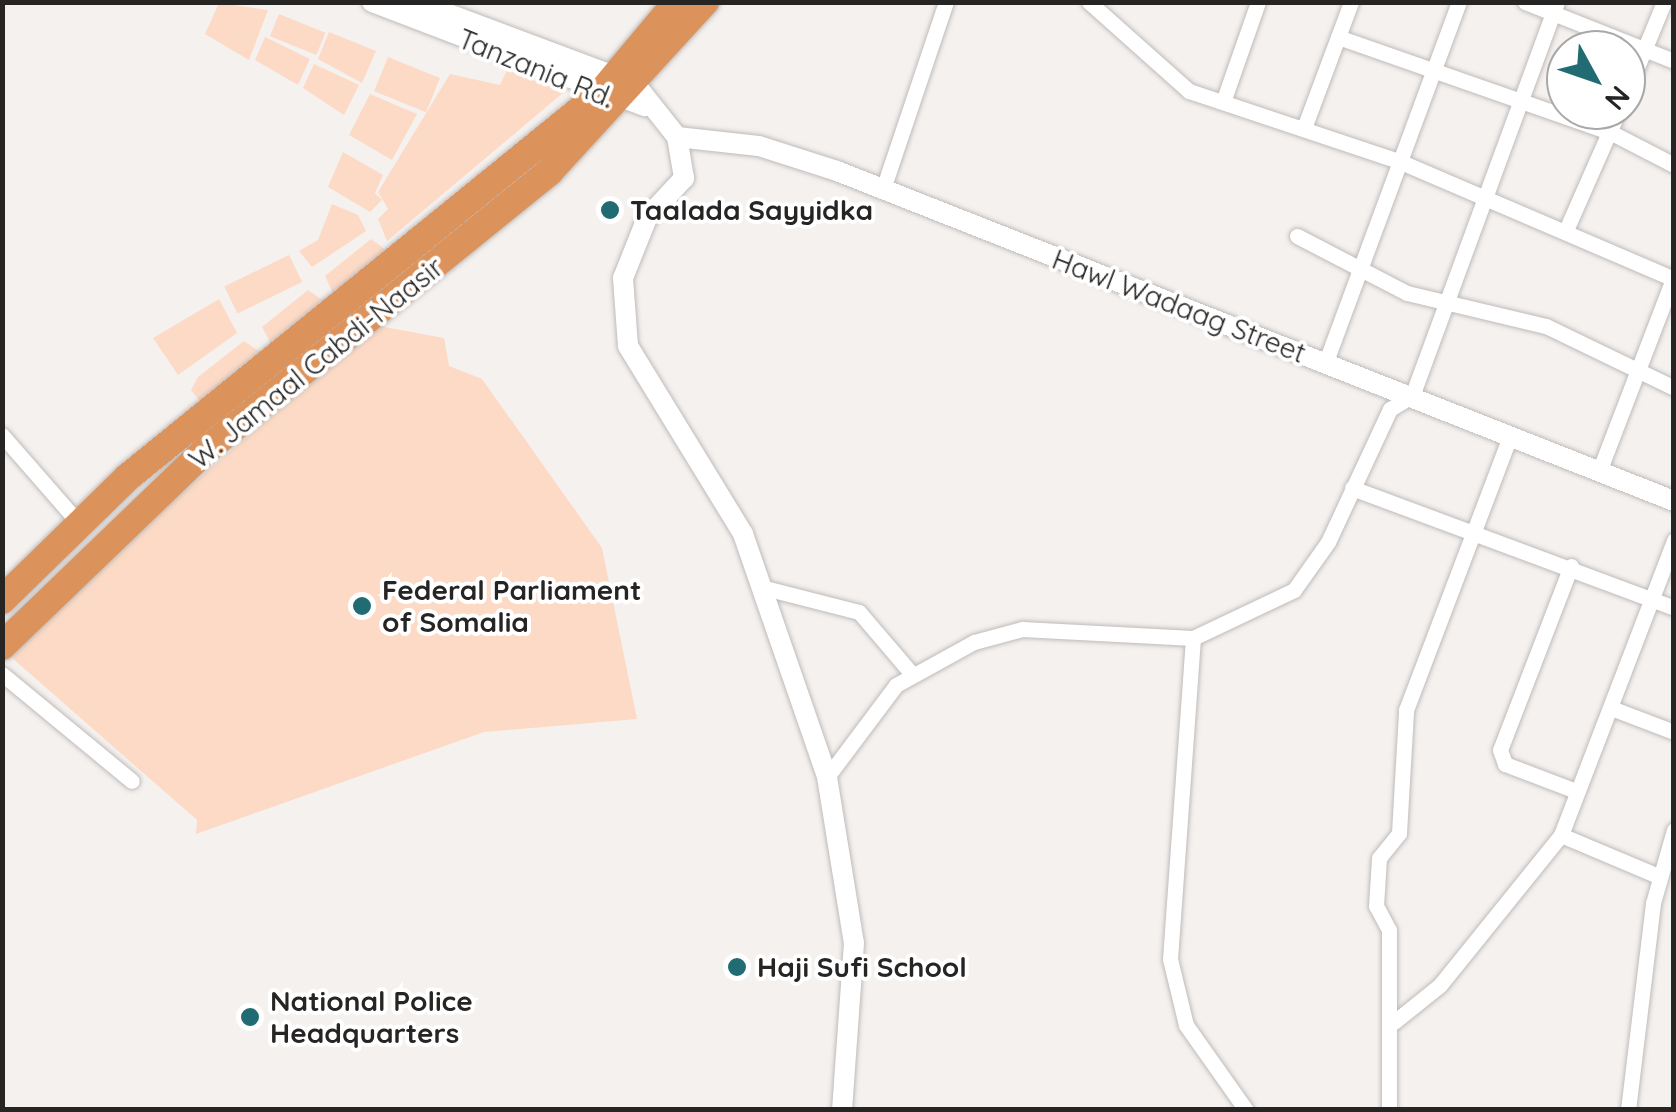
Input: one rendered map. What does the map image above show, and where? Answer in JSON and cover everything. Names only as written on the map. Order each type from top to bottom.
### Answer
[{"type":"highway","points":[[622,93],[678,2]]},
{"type":"highway","points":[[622,93],[705,2]]},
{"type":"highway","name":"W. Jamaal Cabdi-Naasir","points":[[2,602],[78,522],[400,275],[622,93]]},
{"type":"highway","name":"W. Jamaal Cabdi-Naasir","points":[[2,646],[123,523],[400,275]]},
{"type":"highway","points":[[2,602],[28,616]]},
{"type":"street","name":"Tanzania Rd.","points":[[372,2],[622,93]]},
{"type":"street","name":"Tanzania Rd.","points":[[417,2],[622,93],[677,138]]},
{"type":"street","points":[[883,189],[946,2]]},
{"type":"street","points":[[1089,2],[1190,91],[1401,162],[1673,278],[1600,469]]},
{"type":"street","points":[[1224,102],[1258,2]]},
{"type":"street","points":[[1304,128],[1351,2]]},
{"type":"street","points":[[1326,364],[1459,2]]},
{"type":"street","points":[[1525,2],[1556,7],[1606,30]]},
{"type":"street","points":[[1646,46],[1664,2]]},
{"type":"street","points":[[826,777],[874,706],[912,674],[1022,628],[1194,638],[1294,590],[1352,488],[1390,410],[1412,396],[1556,7]]},
{"type":"street","points":[[1338,37],[1434,75],[1610,132],[1674,165]]},
{"type":"street","points":[[1646,48],[1674,61]]},
{"type":"street","points":[[1566,230],[1610,132]]},
{"type":"street","points":[[677,138],[684,178],[647,218],[623,278],[628,346],[728,508],[765,588],[826,777],[854,943],[842,1110]]},
{"type":"street","name":"Hawl Wadaag Street","points":[[677,138],[759,146],[883,189],[1674,501]]},
{"type":"street","points":[[1297,236],[1360,272],[1428,300],[1447,298],[1546,326],[1674,388]]},
{"type":"street","points":[[2,435],[78,522]]},
{"type":"street","points":[[1389,1110],[1394,1022],[1388,930],[1376,906],[1379,858],[1399,833],[1412,678],[1478,531],[1510,436]]},
{"type":"street","points":[[1352,488],[1478,531],[1674,608]]},
{"type":"street","points":[[1394,1022],[1440,986],[1561,835],[1674,540]]},
{"type":"street","points":[[1571,566],[1500,750],[1505,764],[1576,790]]},
{"type":"street","points":[[765,588],[859,612],[912,674]]},
{"type":"street","points":[[1194,638],[1172,974],[1186,1025],[1246,1110]]},
{"type":"street","points":[[2,674],[132,781]]},
{"type":"street","points":[[1611,708],[1674,732]]},
{"type":"street","points":[[1628,1110],[1658,876],[1674,830]]},
{"type":"street","points":[[1561,835],[1658,876]]},
{"type":"shaded area","points":[[219,3],[268,10],[249,60],[205,34]]},
{"type":"shaded area","points":[[279,14],[325,33],[316,55],[270,36]]},
{"type":"shaded area","points":[[329,32],[376,51],[362,83],[318,59]]},
{"type":"shaded area","points":[[265,37],[310,59],[298,85],[255,60]]},
{"type":"shaded area","points":[[388,57],[440,78],[426,112],[374,91]]},
{"type":"shaded area","points":[[314,64],[359,85],[344,115],[303,88]]},
{"type":"shaded area","points":[[507,70],[564,92],[387,241],[378,219],[388,209],[378,192],[450,74],[500,85]]},
{"type":"shaded area","points":[[370,94],[417,114],[392,160],[349,135]]},
{"type":"shaded area","points":[[343,152],[383,175],[375,193],[382,200],[370,212],[328,187]]},
{"type":"shaded area","points":[[332,204],[358,215],[366,231],[312,267],[299,251],[318,240]]},
{"type":"shaded area","points":[[371,239],[393,255],[336,299],[325,276]]},
{"type":"shaded area","points":[[289,255],[302,282],[237,314],[224,287]]},
{"type":"shaded area","points":[[308,290],[329,305],[274,349],[262,327]]},
{"type":"shaded area","points":[[219,299],[237,333],[178,375],[153,338]]},
{"type":"shaded area","points":[[379,326],[444,338],[449,366],[482,379],[602,548],[637,719],[484,732],[196,834],[197,820],[11,657],[165,507]]},
{"type":"shaded area","points":[[244,341],[266,356],[203,405],[191,390],[198,377]]},
{"type":"place","name":"Taalada Sayyidka","points":[[610,210]]},
{"type":"place","name":"Federal Parliament of Somalia","points":[[362,606]]},
{"type":"place","name":"Haji Sufi School","points":[[737,967]]},
{"type":"place","name":"National Police Headquarters","points":[[250,1017]]}]
